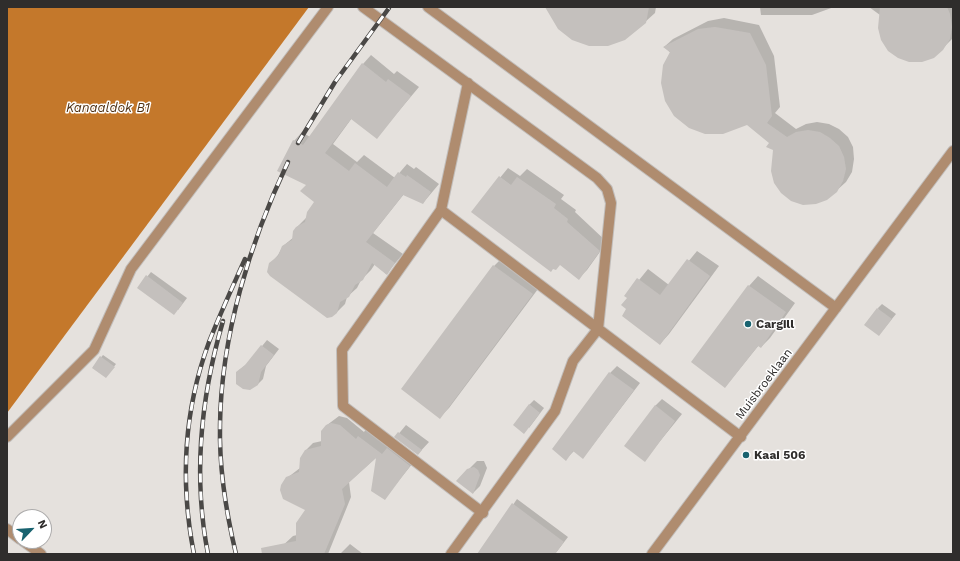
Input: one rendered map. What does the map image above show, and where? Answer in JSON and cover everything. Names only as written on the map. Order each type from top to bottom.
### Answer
[{"type":"lane","points":[[7,438],[94,350],[131,269],[328,7]]},
{"type":"lane","points":[[363,7],[597,178],[607,189],[611,203],[611,218],[598,329],[573,360],[556,411],[483,513],[451,554]]},
{"type":"lane","points":[[428,7],[836,308]]},
{"type":"lane","points":[[468,83],[441,210],[342,350],[343,406],[483,513]]},
{"type":"lane","name":"Muisbroeklaan","points":[[652,554],[741,437],[953,151]]},
{"type":"lane","points":[[441,210],[741,437]]},
{"type":"water","name":"Kanaaldok B1","points":[[7,7],[309,7],[7,413]]},
{"type":"building","points":[[545,7],[649,7],[646,23],[625,40],[608,46],[589,46],[572,40],[558,29]]},
{"type":"building","points":[[880,7],[947,7],[950,14],[952,27],[950,39],[943,50],[934,58],[922,62],[909,62],[898,58],[888,51],[881,40],[878,28]]},
{"type":"building","points":[[715,27],[750,33],[766,65],[772,116],[767,123],[787,137],[796,132],[808,130],[820,132],[839,146],[844,157],[846,169],[843,181],[837,192],[827,200],[816,204],[803,205],[791,201],[781,193],[774,183],[771,171],[773,150],[766,147],[769,143],[747,125],[723,134],[705,134],[689,128],[674,116],[665,101],[661,83],[663,65],[670,52],[663,47],[698,29]]},
{"type":"building","points":[[362,63],[386,82],[388,79],[411,96],[377,139],[351,119],[325,153],[349,171],[355,163],[387,187],[398,172],[406,177],[407,175],[431,192],[423,204],[403,195],[366,242],[395,263],[387,275],[372,263],[363,280],[355,285],[349,297],[340,302],[337,313],[332,317],[327,318],[270,276],[267,272],[269,263],[278,256],[282,246],[292,240],[293,231],[296,227],[305,222],[307,212],[314,202],[300,191],[306,185],[277,171],[293,140],[303,145]]},
{"type":"building","points":[[499,176],[511,185],[517,177],[556,204],[554,208],[568,219],[567,222],[600,251],[579,280],[560,265],[556,270],[553,269],[551,272],[471,212]]},
{"type":"building","points":[[687,259],[710,276],[660,345],[622,316],[626,309],[621,305],[627,298],[624,296],[637,278],[660,295]]},
{"type":"building","points":[[493,265],[533,294],[440,419],[401,389]]},
{"type":"building","points":[[146,275],[183,303],[174,315],[137,288]]},
{"type":"building","points":[[748,285],[786,312],[761,348],[758,346],[725,388],[691,362]]},
{"type":"building","points":[[877,308],[892,319],[879,336],[864,325]]},
{"type":"building","points":[[261,345],[274,355],[261,372],[258,385],[250,390],[243,389],[236,384],[236,372],[245,365]]},
{"type":"building","points":[[100,356],[115,367],[106,378],[92,368]]},
{"type":"building","points":[[609,372],[634,390],[583,459],[573,451],[566,461],[552,449]]},
{"type":"building","points":[[529,404],[540,413],[524,434],[513,425]]},
{"type":"building","points":[[655,405],[675,421],[645,462],[624,446]]},
{"type":"building","points":[[331,423],[340,425],[356,439],[358,436],[382,454],[387,448],[410,466],[385,500],[371,491],[376,458],[342,489],[345,504],[324,554],[262,554],[261,548],[296,541],[296,523],[305,510],[283,499],[280,490],[281,485],[286,477],[299,472],[300,458],[305,450],[321,446],[321,431],[326,425]]},
{"type":"building","points":[[398,432],[422,450],[418,455],[394,437]]},
{"type":"building","points":[[474,467],[478,470],[480,475],[473,494],[456,481],[467,469]]},
{"type":"building","points":[[512,503],[564,542],[555,554],[477,554]]},
{"type":"railway","points":[[298,143],[335,82],[389,8]]},
{"type":"railway","points":[[236,554],[226,506],[220,441],[222,391],[226,358],[240,290],[250,257],[261,224],[288,162]]},
{"type":"railway","points":[[194,554],[187,500],[186,474],[187,447],[194,394],[209,342],[245,259]]},
{"type":"railway","points":[[208,554],[203,525],[200,466],[209,378],[223,321]]},
{"type":"place","name":"Cargill","points":[[748,324]]},
{"type":"place","name":"Kaai 506","points":[[746,455]]}]
